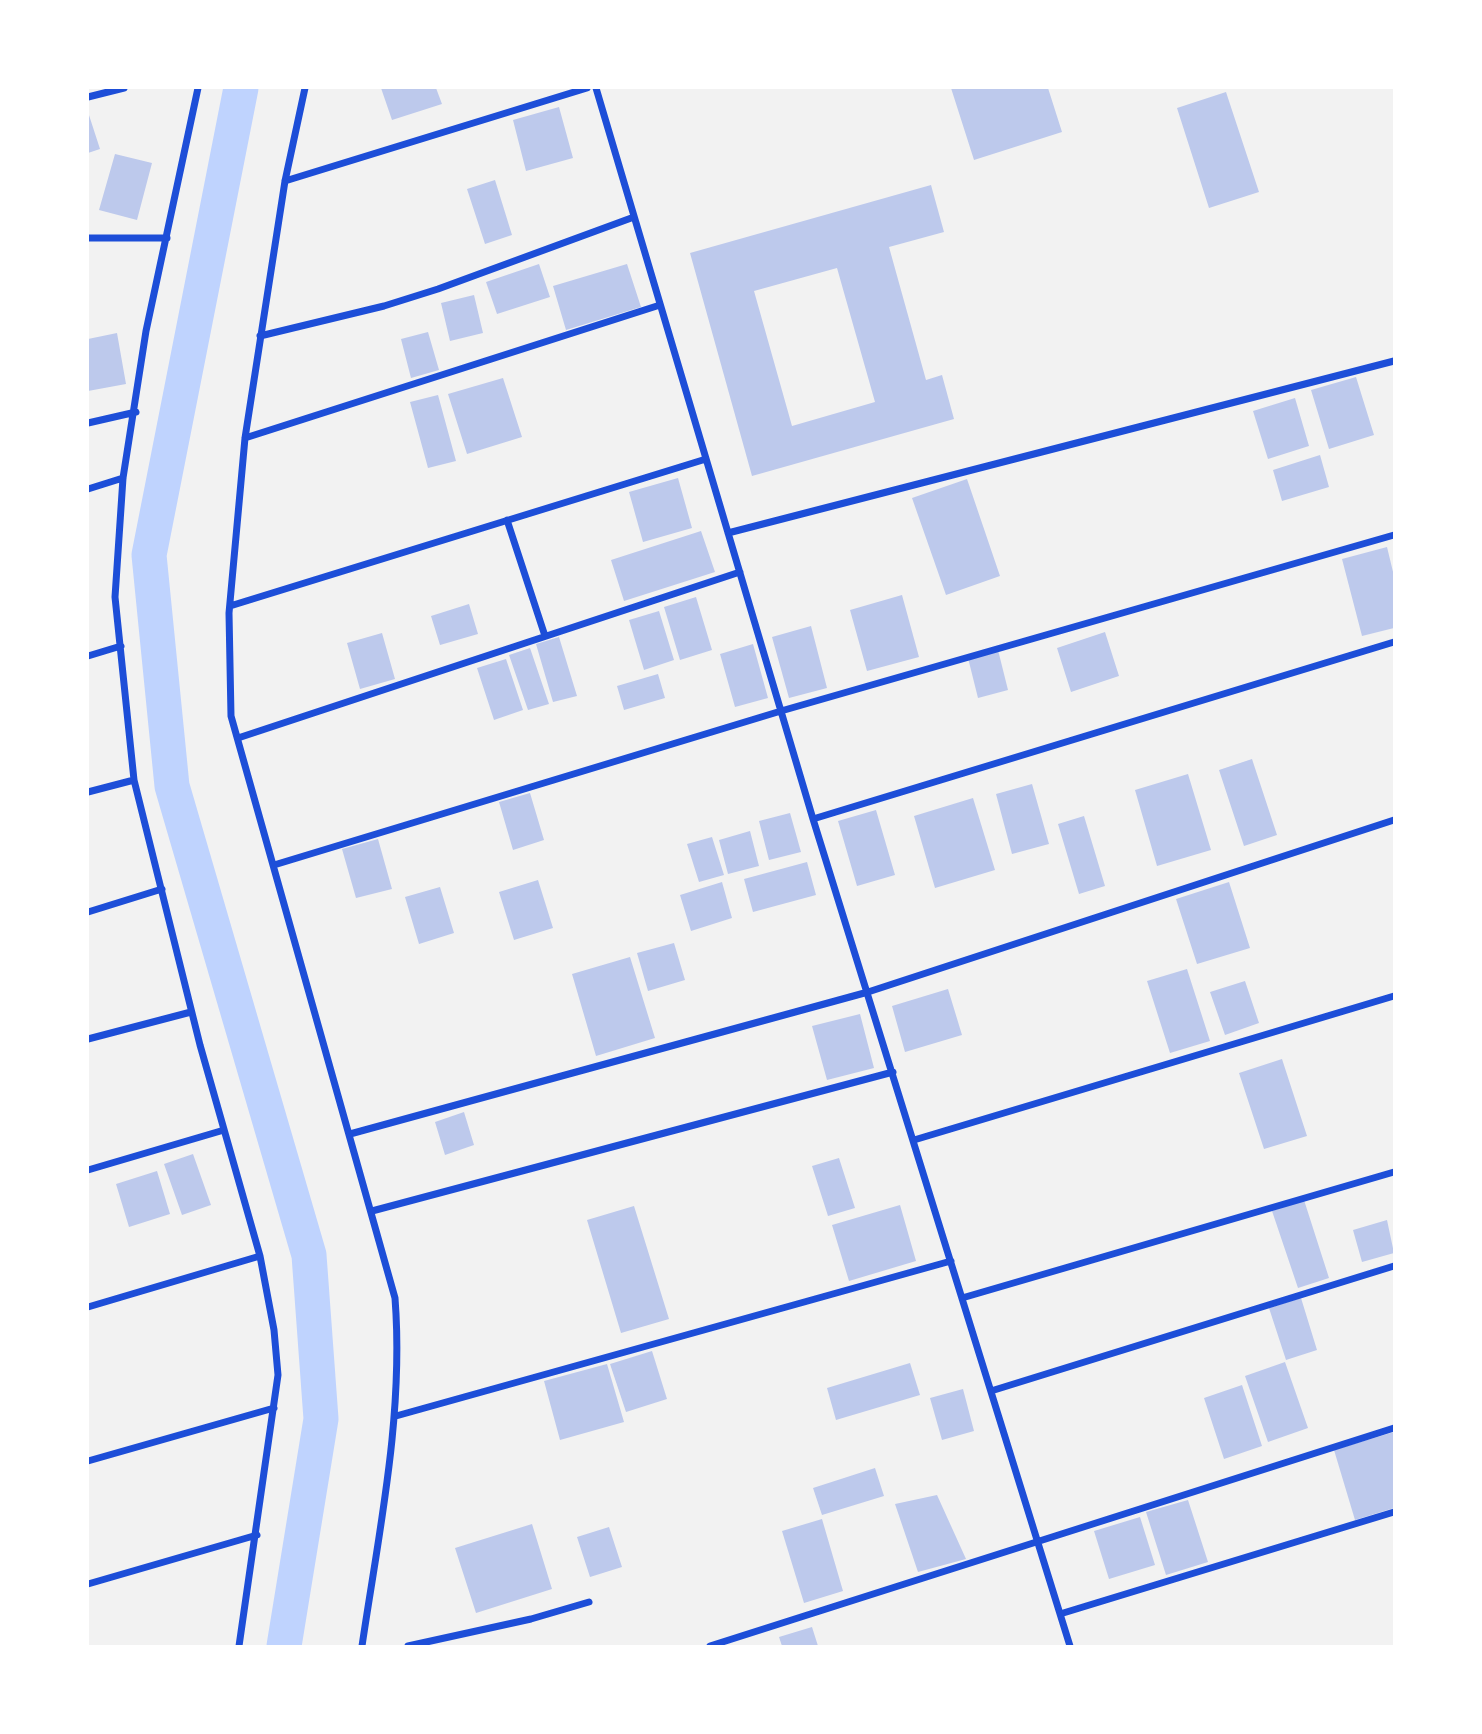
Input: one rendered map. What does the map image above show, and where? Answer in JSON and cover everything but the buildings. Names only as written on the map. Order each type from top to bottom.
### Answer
[{"type":"street","points":[[88,97],[124,88]]},
{"type":"street","points":[[198,88],[146,331],[136,412],[123,478],[115,597],[134,780],[191,1012],[260,1256],[278,1375],[239,1647]]},
{"type":"street","points":[[305,88],[285,181],[245,438],[230,606],[231,716],[394,1297],[398,1338],[396,1416],[362,1647]]},
{"type":"street","points":[[285,181],[587,88]]},
{"type":"street","points":[[596,88],[813,819],[1070,1647]]},
{"type":"street","points":[[260,336],[438,289],[634,217]]},
{"type":"street","points":[[88,238],[167,238]]},
{"type":"street","points":[[245,438],[660,305]]},
{"type":"street","points":[[728,533],[1395,361]]},
{"type":"street","points":[[88,423],[136,412]]},
{"type":"street","points":[[230,606],[706,458]]},
{"type":"street","points":[[88,489],[123,478]]},
{"type":"street","points":[[507,520],[545,636]]},
{"type":"street","points":[[274,865],[781,711],[1395,535]]},
{"type":"street","points":[[237,738],[740,572]]},
{"type":"street","points":[[813,819],[1395,642]]},
{"type":"street","points":[[88,656],[121,646]]},
{"type":"street","points":[[88,792],[134,780]]},
{"type":"street","points":[[350,1134],[868,992],[1395,820]]},
{"type":"street","points":[[88,912],[162,889]]},
{"type":"street","points":[[914,1140],[1395,996]]},
{"type":"street","points":[[88,1039],[191,1012]]},
{"type":"street","points":[[372,1211],[893,1072]]},
{"type":"street","points":[[88,1170],[224,1130]]},
{"type":"street","points":[[962,1298],[1395,1172]]},
{"type":"street","points":[[88,1307],[260,1256]]},
{"type":"street","points":[[396,1416],[951,1261]]},
{"type":"street","points":[[991,1391],[1395,1266]]},
{"type":"street","points":[[88,1461],[274,1408]]},
{"type":"street","points":[[710,1647],[1395,1428]]},
{"type":"street","points":[[1060,1614],[1395,1512]]},
{"type":"street","points":[[88,1584],[257,1535]]},
{"type":"street","points":[[408,1647],[531,1619],[589,1602]]},
{"type":"waterway","points":[[241,88],[149,555],[172,786],[309,1255],[321,1419],[284,1646]]}]
